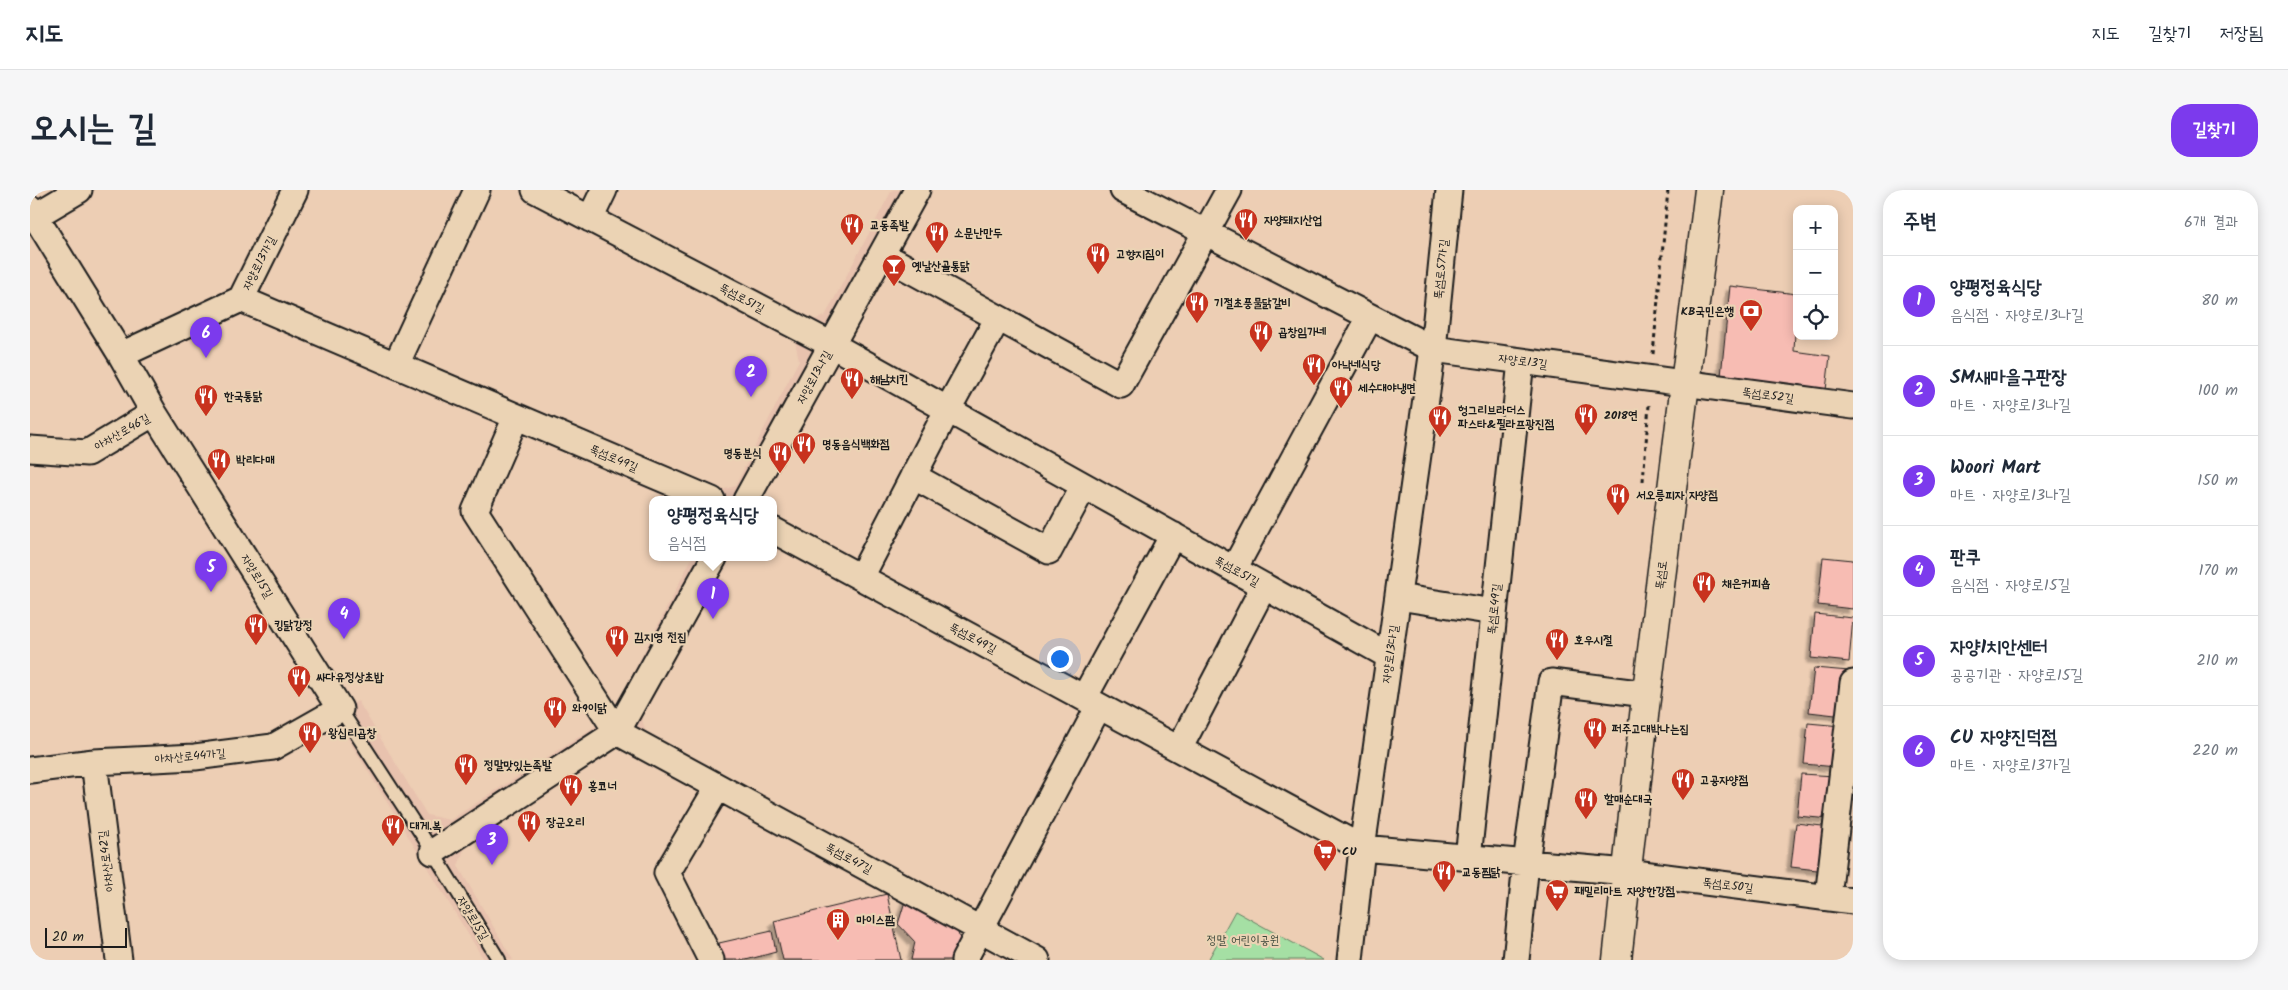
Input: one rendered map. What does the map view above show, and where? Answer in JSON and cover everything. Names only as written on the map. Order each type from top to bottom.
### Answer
[{"type":"main road","name":"뚝섬로","points":[[1617,960],[1646,694],[1709,190]]},
{"type":"street","name":"자양로15길","points":[[79,190],[32,212],[121,355],[154,413],[340,709]]},
{"type":"street","name":"자양로13가길","points":[[121,355],[241,299],[296,190]]},
{"type":"street","points":[[396,365],[477,190]]},
{"type":"street","name":"뚝섬로51길","points":[[535,190],[832,345],[1389,656]]},
{"type":"street","points":[[590,219],[604,190]]},
{"type":"street","name":"자양로13나길","points":[[748,496],[883,255],[917,190]]},
{"type":"street","name":"자양로13길","points":[[1123,190],[1433,349],[1684,384]]},
{"type":"street","points":[[883,255],[1120,385],[1229,190]]},
{"type":"street","name":"뚝섬로57가길","points":[[1433,349],[1449,190]]},
{"type":"street","name":"뚝섬로49길","points":[[241,299],[703,496]]},
{"type":"street","points":[[1234,569],[1370,316]]},
{"type":"street","points":[[861,577],[948,409],[998,318]]},
{"type":"street","name":"자양로13다길","points":[[1350,960],[1362,848],[1433,349]]},
{"type":"street","name":"뚝섬로49길","points":[[1468,858],[1521,361]]},
{"type":"street","name":"뚝섬로52길","points":[[1684,384],[1853,406]]},
{"type":"street","name":"아차산로46길","points":[[30,449],[87,452],[154,413]]},
{"type":"street","points":[[516,416],[475,511],[617,732]]},
{"type":"street","points":[[913,476],[1049,551],[1084,486]]},
{"type":"street","name":"뚝섬로49길","points":[[777,532],[1362,848],[1627,872]]},
{"type":"street","points":[[964,960],[1173,535]]},
{"type":"street","points":[[433,852],[617,732],[712,561]]},
{"type":"street","points":[[1179,749],[1264,586]]},
{"type":"street","points":[[1398,597],[1494,612]]},
{"type":"street","points":[[1516,960],[1526,863],[1551,682],[1646,694]]},
{"type":"street","points":[[1828,897],[1853,683]]},
{"type":"street","name":"아차산로44가길","points":[[30,770],[94,762],[195,757],[273,747],[340,709]]},
{"type":"street","name":"뚝섬로47길","points":[[617,732],[1037,960]]},
{"type":"street","name":"아차산로42길","points":[[94,762],[118,960]]},
{"type":"street","points":[[711,960],[668,873],[718,787]]},
{"type":"street","name":"뚝섬로50길","points":[[1627,872],[1853,901]]},
{"type":"lane","name":"자양로15길","points":[[340,709],[433,852],[499,960]]},
{"type":"path","points":[[1642,483],[1668,190]]},
{"type":"shaded area","points":[[892,190],[924,190],[845,332],[852,349],[840,367],[824,371],[759,496],[710,496],[712,493],[735,486],[799,360],[795,341],[804,323],[825,316]]},
{"type":"shaded area","points":[[690,561],[721,561],[641,715],[646,733],[632,750],[607,748],[467,842],[458,866],[513,960],[484,960],[334,716],[358,701],[427,815],[450,820],[594,727],[617,705]]},
{"type":"green space","name":"정말 어린이공원","points":[[1235,911],[1324,960],[1208,960]]},
{"type":"building","points":[[1730,286],[1793,294],[1794,351],[1830,356],[1826,390],[1721,376]]},
{"type":"building","points":[[1823,557],[1853,560],[1853,609],[1818,605]]},
{"type":"building","points":[[1815,614],[1853,618],[1849,662],[1811,658]]},
{"type":"building","points":[[1814,668],[1849,671],[1844,716],[1809,712]]},
{"type":"building","points":[[1808,723],[1841,726],[1836,767],[1804,764]]},
{"type":"building","points":[[1801,774],[1835,776],[1830,819],[1797,816]]},
{"type":"building","points":[[1796,823],[1831,827],[1826,871],[1791,867]]},
{"type":"building","name":"마이스팜","points":[[887,894],[901,960],[783,960],[774,921]]},
{"type":"building","points":[[906,898],[955,924],[961,942],[952,960],[911,960],[915,942],[898,924]]},
{"type":"building","points":[[772,931],[776,952],[746,960],[723,960],[719,943]]},
{"type":"place","name":"자양돼지산업","points":[[1246,241]]},
{"type":"place","name":"교동족발","points":[[852,246]]},
{"type":"place","name":"소문난만두","points":[[937,254]]},
{"type":"place","name":"고향지짐이","points":[[1098,275]]},
{"type":"place","name":"옛날산골통닭","points":[[894,287]]},
{"type":"place","name":"기절초풍물닭갈비","points":[[1197,324]]},
{"type":"place","name":"KB국민은행","points":[[1751,332]]},
{"type":"place","name":"곱창임가네","points":[[1261,353]]},
{"type":"place","name":"CU 자양진덕점","points":[[206,358]]},
{"type":"place","name":"아낙네식당","points":[[1314,386]]},
{"type":"place","name":"SM새마을구판장","points":[[751,397]]},
{"type":"place","name":"해남치킨","points":[[852,400]]},
{"type":"place","name":"세수대야냉면","points":[[1341,409]]},
{"type":"place","name":"한국통닭","points":[[206,417]]},
{"type":"place","name":"2018연","points":[[1586,436]]},
{"type":"place","name":"헝그리브라더스 파스타&필라프광진점","points":[[1440,438]]},
{"type":"place","name":"명동음식백화점","points":[[804,465]]},
{"type":"place","name":"명동분식","points":[[780,474]]},
{"type":"place","name":"박리다매","points":[[219,481]]},
{"type":"place","name":"서오릉피자 자양점","points":[[1618,516]]},
{"type":"place","name":"자양1치안센터","points":[[211,592]]},
{"type":"place","name":"채은커피숍","points":[[1704,604]]},
{"type":"place","name":"양평정육식당","points":[[713,619]]},
{"type":"place","name":"판쿠","points":[[344,639]]},
{"type":"place","name":"킹닭강정","points":[[256,646]]},
{"type":"place","name":"김지영 전집","points":[[617,658]]},
{"type":"place","name":"호우시절","points":[[1557,661]]},
{"type":"place","name":"싸다유정상초밥","points":[[299,698]]},
{"type":"place","name":"와9이닭","points":[[555,729]]},
{"type":"place","name":"퍼주고대박나는집","points":[[1595,750]]},
{"type":"place","name":"왕십리곱창","points":[[310,754]]},
{"type":"place","name":"정말맛있는족발","points":[[466,786]]},
{"type":"place","name":"고공자양점","points":[[1683,801]]},
{"type":"place","name":"홍코너","points":[[571,807]]},
{"type":"place","name":"할매순대국","points":[[1586,820]]},
{"type":"place","name":"장군오리","points":[[529,843]]},
{"type":"place","name":"대게.복","points":[[393,847]]},
{"type":"place","name":"Woori Mart","points":[[492,865]]},
{"type":"place","name":"CU","points":[[1325,872]]},
{"type":"place","name":"교동찜닭","points":[[1444,893]]},
{"type":"place","name":"패밀리마트 자양한강점","points":[[1557,912]]},
{"type":"place","name":"마이스팜","points":[[838,941]]}]
